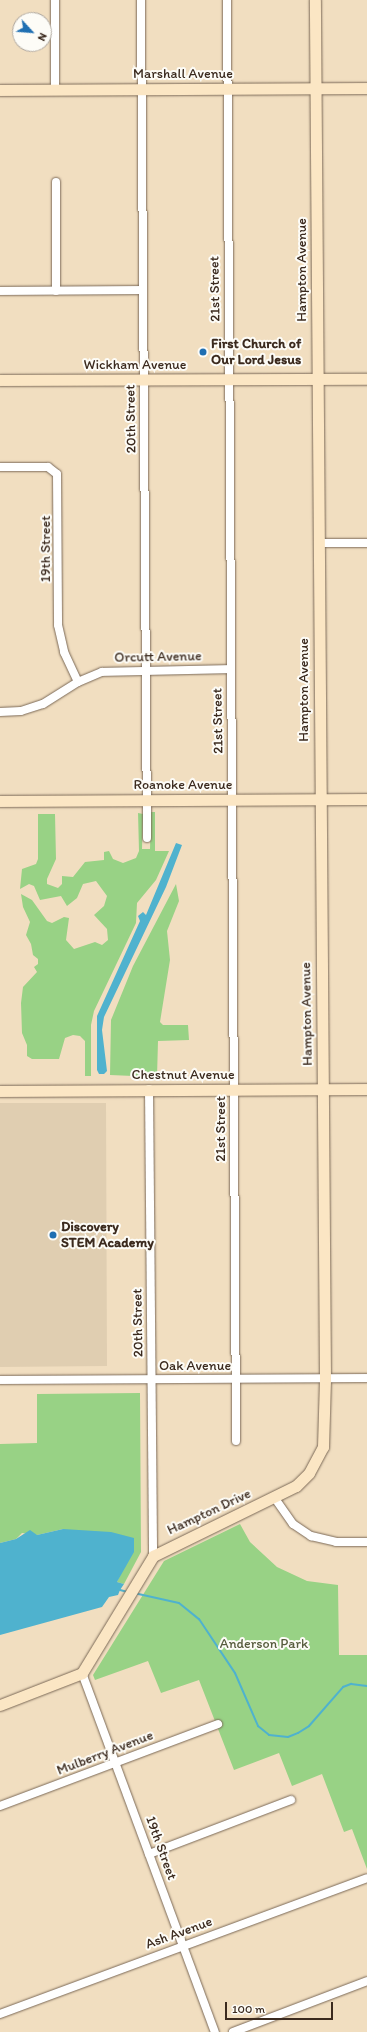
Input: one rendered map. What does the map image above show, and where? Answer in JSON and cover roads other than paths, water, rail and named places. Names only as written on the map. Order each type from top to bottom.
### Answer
[{"type":"street","points":[[55,0],[55,90]]},
{"type":"street","name":"20th Street","points":[[141,0],[147,838]]},
{"type":"street","name":"21st Street","points":[[227,0],[236,1441]]},
{"type":"street","name":"Hampton Avenue","points":[[315,0],[325,1379]]},
{"type":"street","name":"Marshall Avenue","points":[[0,90],[367,88]]},
{"type":"street","points":[[56,182],[56,290]]},
{"type":"street","points":[[0,291],[142,290]]},
{"type":"street","name":"Wickham Avenue","points":[[0,380],[367,378]]},
{"type":"street","name":"19th Street","points":[[0,467],[48,466],[57,474],[58,625],[64,652],[78,682]]},
{"type":"street","points":[[318,543],[367,543]]},
{"type":"street","name":"Orcutt Avenue","points":[[0,712],[21,711],[44,704],[78,682],[115,670],[230,669]]},
{"type":"street","name":"Roanoke Avenue","points":[[0,801],[367,799]]},
{"type":"street","name":"Chestnut Avenue","points":[[0,1091],[367,1088]]},
{"type":"street","name":"20th Street","points":[[149,1090],[153,1556]]},
{"type":"street","name":"Oak Avenue","points":[[0,1380],[367,1378]]},
{"type":"street","name":"Hampton Drive","points":[[153,1556],[274,1497],[302,1481],[319,1457],[325,1435],[325,1379]]},
{"type":"street","points":[[274,1497],[293,1524],[311,1536],[336,1542],[367,1542]]},
{"type":"street","points":[[0,1705],[82,1673],[153,1556]]},
{"type":"street","name":"19th Street","points":[[82,1673],[215,2032]]},
{"type":"street","name":"Mulberry Avenue","points":[[0,1806],[218,1724]]},
{"type":"street","points":[[149,1854],[291,1800]]},
{"type":"street","name":"Ash Avenue","points":[[0,2014],[367,1878]]},
{"type":"street","points":[[233,2032],[367,1981]]},
{"type":"water","points":[[176,843],[182,845],[166,887],[104,1017],[102,1030],[107,1071],[104,1074],[99,1074],[97,1070],[97,1016],[140,921],[138,916],[143,912],[146,915]]},
{"type":"water","points":[[63,1529],[111,1532],[134,1538],[134,1552],[117,1582],[124,1584],[118,1595],[109,1597],[102,1607],[0,1635],[0,1543],[16,1539],[30,1530],[37,1535]]},
{"type":"waterway","points":[[120,1590],[128,1592]]},
{"type":"waterway","points":[[134,1593],[179,1603],[199,1619],[235,1673],[258,1726],[269,1735],[288,1737],[298,1733],[309,1726],[343,1687],[351,1684],[367,1686]]},
{"type":"place","name":"First Church of Our Lord Jesus","points":[[203,352]]},
{"type":"place","name":"Discovery STEM Academy","points":[[53,1235]]},
{"type":"park label","name":"Anderson Park","points":[[264,1644]]}]
